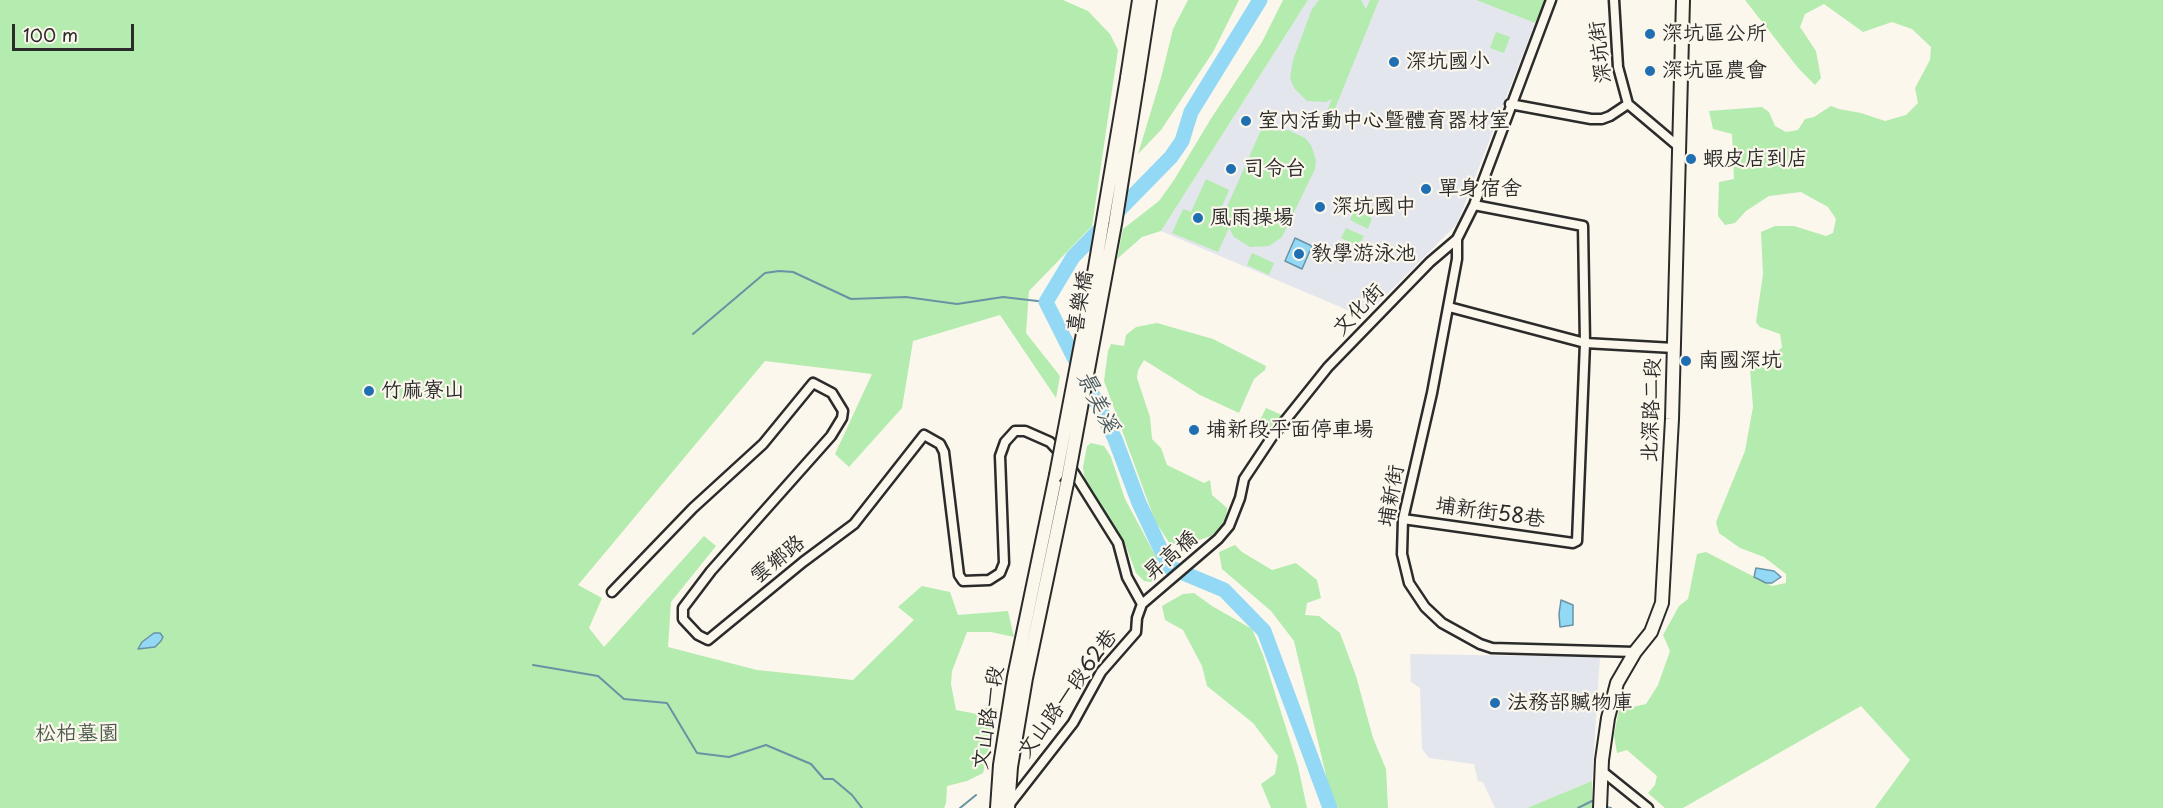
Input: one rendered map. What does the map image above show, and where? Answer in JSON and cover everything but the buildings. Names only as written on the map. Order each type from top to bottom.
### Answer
[{"type":"main road","points":[[1132,78],[1138,0]]},
{"type":"main road","points":[[1132,78],[1150,0]]},
{"type":"main road","name":"北深路二段","points":[[1600,808],[1608,718],[1617,683],[1635,651],[1651,632],[1662,603],[1674,348],[1683,0]]},
{"type":"main road","name":"喜樂橋","points":[[1028,636],[1132,78]]},
{"type":"main road","name":"文山路一段","points":[[1005,807],[1003,746],[1028,636]]},
{"type":"street","name":"文化街","points":[[1218,539],[1229,526],[1246,474],[1272,437],[1328,367],[1430,262],[1457,239],[1474,205],[1510,104],[1551,0]]},
{"type":"street","name":"深坑街","points":[[1614,0],[1618,67],[1628,104],[1679,147]]},
{"type":"street","points":[[1510,104],[1591,119],[1610,116],[1628,104]]},
{"type":"street","points":[[1474,205],[1583,226],[1585,343]]},
{"type":"street","name":"埔新街","points":[[1457,239],[1457,259],[1449,307],[1403,519],[1402,554],[1409,583],[1425,607],[1442,623],[1471,640],[1492,648],[1635,651]]},
{"type":"street","points":[[1449,307],[1585,343],[1674,348]]},
{"type":"street","name":"埔新街58巷","points":[[1403,519],[1573,543],[1577,541],[1585,343]]},
{"type":"street","name":"雲鄉路","points":[[612,592],[693,508],[763,444],[813,383],[832,393],[839,403],[842,418],[831,436],[711,572],[683,608],[683,619],[698,635],[708,640],[803,562],[854,524],[924,435],[940,444],[944,452],[959,575],[963,581],[989,580],[1000,573],[1004,563],[1000,456],[1005,442],[1015,431],[1025,431],[1057,447],[1118,543],[1127,577],[1145,602]]},
{"type":"street","name":"昇高橋","points":[[1145,602],[1218,539]]},
{"type":"street","name":"文山路一段62巷","points":[[1005,807],[1073,723],[1101,672],[1136,632],[1137,618],[1145,602]]},
{"type":"street","points":[[1602,771],[1648,808]]},
{"type":"shaded area","points":[[1308,0],[1476,0],[1535,23],[1457,224],[1364,317],[1161,231]]},
{"type":"shaded area","points":[[1410,654],[1600,657],[1592,781],[1527,808],[1495,808],[1483,782],[1478,781],[1474,764],[1429,758],[1422,749],[1420,688],[1411,682]]},
{"type":"green space","name":"松柏墓園","points":[[0,0],[1063,0],[1088,11],[1110,34],[1118,50],[1092,226],[1029,291],[1026,333],[1060,376],[1056,398],[1000,315],[913,341],[902,408],[849,467],[835,454],[872,374],[765,361],[578,585],[602,598],[589,628],[604,647],[704,536],[716,546],[671,602],[668,647],[757,670],[853,680],[914,620],[898,607],[922,586],[950,592],[958,615],[1008,611],[1014,637],[991,632],[967,632],[952,671],[951,684],[956,710],[977,714],[987,707],[998,709],[983,773],[967,781],[947,786],[944,808],[0,808]]},
{"type":"green space","points":[[1188,0],[1239,0],[1213,52],[1161,130],[1138,154],[1173,29]]},
{"type":"green space","points":[[1283,0],[1308,0],[1161,231],[1142,237],[1117,259],[1123,229],[1159,201],[1174,180],[1212,117],[1262,42]]},
{"type":"green space","points":[[1319,0],[1361,0],[1366,9],[1370,0],[1379,0],[1330,121],[1324,118],[1332,99],[1326,102],[1307,101],[1294,88],[1290,78],[1293,60],[1312,9]]},
{"type":"green space","points":[[1476,0],[1546,0],[1535,23]]},
{"type":"green space","points":[[1745,0],[2163,0],[2163,808],[1875,808],[1910,760],[1861,706],[1683,808],[1665,808],[1648,793],[1655,785],[1657,776],[1627,750],[1617,753],[1614,735],[1619,710],[1646,704],[1658,685],[1670,651],[1663,635],[1679,606],[1688,599],[1697,554],[1706,552],[1772,586],[1786,583],[1786,574],[1764,557],[1740,548],[1719,533],[1716,522],[1745,451],[1753,407],[1750,369],[1773,357],[1782,347],[1780,334],[1760,327],[1756,322],[1763,274],[1761,232],[1775,226],[1794,226],[1826,236],[1833,233],[1836,219],[1828,207],[1801,192],[1769,196],[1746,211],[1735,223],[1725,225],[1718,216],[1719,182],[1734,179],[1732,134],[1713,129],[1709,111],[1762,107],[1769,112],[1775,126],[1786,132],[1798,130],[1805,119],[1814,117],[1831,106],[1885,121],[1906,115],[1918,103],[1915,88],[1930,60],[1931,47],[1912,29],[1892,22],[1863,32],[1824,4],[1805,14],[1800,27],[1816,51],[1821,78],[1815,85],[1799,69]]},
{"type":"green space","points":[[1496,32],[1510,37],[1504,53],[1490,48]]},
{"type":"green space","points":[[1265,121],[1275,126],[1274,131],[1288,130],[1305,138],[1311,145],[1316,160],[1315,169],[1282,237],[1269,246],[1250,247],[1234,237],[1229,228],[1218,252],[1172,233],[1183,209],[1191,212],[1206,179],[1229,190],[1215,223],[1219,225]]},
{"type":"green space","points":[[1354,210],[1372,218],[1368,229],[1350,220]]},
{"type":"green space","points":[[1346,228],[1364,236],[1359,246],[1341,238]]},
{"type":"green space","points":[[1252,253],[1274,263],[1269,275],[1247,265]]},
{"type":"green space","points":[[1157,323],[1213,339],[1266,366],[1265,370],[1254,379],[1239,413],[1200,395],[1144,360],[1138,370],[1137,378],[1150,417],[1152,439],[1161,448],[1167,465],[1204,483],[1210,480],[1212,495],[1227,508],[1226,522],[1211,536],[1188,544],[1170,544],[1155,521],[1104,381],[1111,344],[1124,346],[1126,335],[1136,327]]},
{"type":"green space","points":[[1266,408],[1282,415],[1270,429],[1258,424]]},
{"type":"green space","points":[[1091,443],[1104,446],[1111,457],[1125,499],[1162,568],[1151,582],[1144,581],[1136,573],[1124,541],[1085,482],[1083,467],[1087,446]]},
{"type":"green space","points":[[1235,545],[1242,552],[1272,570],[1296,563],[1317,580],[1321,598],[1307,603],[1305,615],[1319,616],[1340,633],[1356,676],[1373,738],[1386,769],[1388,808],[1338,808],[1330,792],[1294,641],[1271,611],[1222,569],[1219,552]]},
{"type":"green space","points":[[1194,593],[1252,629],[1263,655],[1298,766],[1307,808],[1271,808],[1261,784],[1275,774],[1278,756],[1253,723],[1207,686],[1202,666],[1183,630],[1165,620],[1162,606],[1183,594]]},
{"type":"green space","points":[[1592,781],[1592,808],[1527,808]]},
{"type":"water","name":"教學游泳池","points":[[1295,238],[1312,246],[1302,269],[1285,261]]},
{"type":"water","points":[[1756,568],[1774,571],[1781,577],[1772,583],[1766,583],[1754,577]]},
{"type":"water","points":[[1561,600],[1573,605],[1573,625],[1560,627]]},
{"type":"water","points":[[154,633],[160,633],[163,637],[155,647],[138,649],[142,642]]},
{"type":"waterway","name":"景美溪","points":[[1260,0],[1191,112],[1182,141],[1171,157],[1073,257],[1046,302],[1115,439],[1139,503],[1169,567],[1224,590],[1264,631],[1330,808]]},
{"type":"waterway","points":[[693,334],[765,273],[779,271],[793,272],[851,299],[906,297],[957,304],[1003,297],[1046,302]]},
{"type":"waterway","points":[[533,665],[598,676],[624,699],[667,703],[697,753],[729,757],[766,745],[811,764],[824,779],[833,779],[852,795],[862,808]]},
{"type":"waterway","points":[[960,808],[976,795]]},
{"type":"waterway","points":[[1578,808],[1592,801]]},
{"type":"waterway","points":[[1607,807],[1611,808]]},
{"type":"place","name":"深坑區公所","points":[[1650,34]]},
{"type":"place","name":"深坑國小","points":[[1394,62]]},
{"type":"place","name":"深坑區農會","points":[[1650,71]]},
{"type":"place","name":"室內活動中心暨體育器材室","points":[[1246,121]]},
{"type":"place","name":"蝦皮店到店","points":[[1691,159]]},
{"type":"place","name":"司令台","points":[[1231,169]]},
{"type":"place","name":"單身宿舍","points":[[1426,189]]},
{"type":"place","name":"深坑國中","points":[[1320,207]]},
{"type":"place","name":"風雨操場","points":[[1198,218]]},
{"type":"place","name":"教學游泳池","points":[[1299,254]]},
{"type":"place","name":"南國深坑","points":[[1686,361]]},
{"type":"place","name":"竹麻寮山","points":[[369,391]]},
{"type":"place","name":"埔新段平面停車場","points":[[1194,430]]},
{"type":"place","name":"法務部贓物庫","points":[[1495,703]]}]
